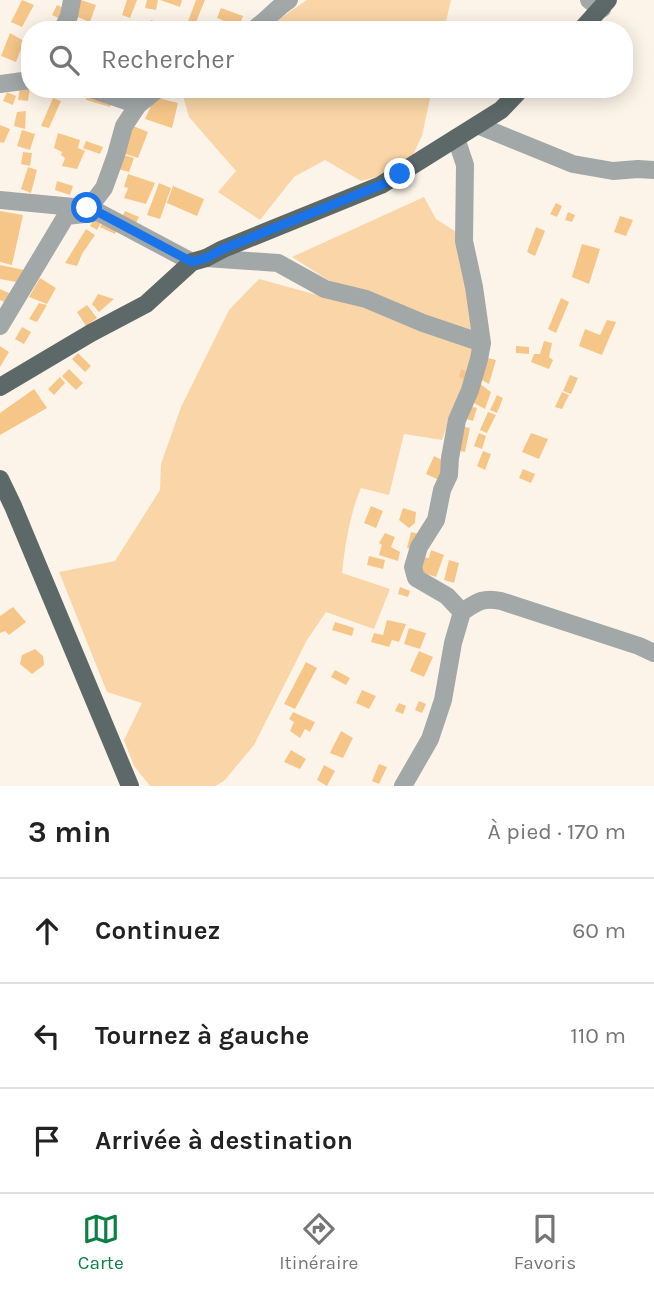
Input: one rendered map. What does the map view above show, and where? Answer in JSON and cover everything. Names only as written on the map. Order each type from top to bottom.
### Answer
[{"type":"main road","points":[[587,21],[600,3]]},
{"type":"main road","points":[[0,387],[146,304],[199,260],[381,185],[501,110],[512,98]]},
{"type":"main road","points":[[0,479],[130,786]]},
{"type":"street","points":[[66,21],[72,0]]},
{"type":"street","points":[[265,21],[280,2]]},
{"type":"street","points":[[0,83],[21,81]]},
{"type":"street","points":[[117,98],[138,105]]},
{"type":"street","points":[[0,326],[66,216],[86,211],[104,188],[124,126],[138,105],[147,98]]},
{"type":"street","points":[[477,125],[573,164],[613,172],[654,170]]},
{"type":"street","points":[[456,138],[465,165],[464,241],[482,343],[470,390],[457,420],[449,475],[442,491],[436,520],[419,547],[413,568],[416,578],[447,596],[462,612]]},
{"type":"street","points":[[0,200],[98,212],[199,260],[278,263],[325,289],[366,299],[423,323],[482,343]]},
{"type":"street","points":[[403,786],[430,739],[443,700],[453,643],[462,612],[481,600],[491,598],[502,601],[654,653]]},
{"type":"shaded area","points":[[307,0],[451,0],[446,21],[276,21]]},
{"type":"shaded area","points":[[184,98],[430,98],[422,136],[406,169],[361,181],[325,160],[294,177],[260,220],[218,192],[236,171],[189,117]]},
{"type":"shaded area","points":[[424,197],[436,219],[461,235],[473,332],[328,280],[292,257]]},
{"type":"shaded area","points":[[259,279],[372,310],[476,348],[442,440],[404,434],[389,495],[361,488],[357,498],[348,530],[342,573],[390,589],[374,629],[326,612],[307,640],[254,745],[224,781],[215,786],[150,786],[134,766],[124,740],[142,703],[107,692],[59,572],[115,561],[160,490],[161,464],[181,407],[229,310]]},
{"type":"building","points":[[22,0],[34,5],[25,21],[21,21],[21,27],[11,22]]},
{"type":"building","points":[[81,0],[96,5],[90,21],[75,16]]},
{"type":"building","points":[[127,0],[137,0],[130,18],[122,15]]},
{"type":"building","points":[[147,0],[158,0],[156,10],[145,8]]},
{"type":"building","points":[[160,0],[182,0],[180,7]]},
{"type":"building","points":[[196,0],[205,0],[196,21],[188,21]]},
{"type":"building","points":[[57,5],[68,10],[63,20],[52,15]]},
{"type":"building","points":[[221,8],[243,16],[241,21],[217,18]]},
{"type":"building","points":[[10,33],[21,39],[16,62],[1,56]]},
{"type":"building","points":[[21,86],[21,98],[28,98],[28,101],[18,100]]},
{"type":"building","points":[[7,92],[16,96],[13,105],[3,101]]},
{"type":"building","points":[[53,98],[61,101],[49,128],[41,126]]},
{"type":"building","points":[[105,98],[112,101],[110,107],[86,100]]},
{"type":"building","points":[[155,98],[178,103],[172,128],[145,119]]},
{"type":"building","points":[[26,111],[25,129],[14,126],[17,112]]},
{"type":"building","points":[[0,125],[10,129],[4,143],[0,142]]},
{"type":"building","points":[[133,126],[148,132],[138,158],[122,153]]},
{"type":"building","points":[[22,130],[35,134],[30,150],[17,146]]},
{"type":"building","points":[[58,133],[80,140],[78,148],[85,151],[77,169],[62,166],[65,158],[61,155],[62,152],[54,148]]},
{"type":"building","points":[[86,141],[103,147],[100,154],[83,148]]},
{"type":"building","points":[[23,152],[32,153],[30,166],[21,164]]},
{"type":"building","points":[[124,155],[134,158],[129,172],[118,169]]},
{"type":"building","points":[[28,167],[37,170],[31,193],[21,189]]},
{"type":"building","points":[[128,174],[155,183],[146,204],[124,198],[128,188],[124,187]]},
{"type":"building","points":[[57,181],[73,186],[70,195],[55,190]]},
{"type":"building","points":[[159,183],[171,188],[160,219],[147,215]]},
{"type":"building","points":[[173,186],[204,199],[197,216],[167,203]]},
{"type":"building","points":[[556,203],[562,206],[557,217],[550,214]]},
{"type":"building","points":[[0,211],[23,215],[12,265],[0,262]]},
{"type":"building","points":[[125,211],[139,217],[134,227],[120,221]]},
{"type":"building","points":[[568,212],[575,215],[572,222],[565,220]]},
{"type":"building","points":[[96,215],[103,219],[97,230],[90,226]]},
{"type":"building","points":[[620,216],[633,220],[626,236],[614,232]]},
{"type":"building","points":[[104,221],[118,228],[115,234],[100,227]]},
{"type":"building","points":[[536,227],[545,231],[535,256],[527,252]]},
{"type":"building","points":[[86,229],[95,235],[77,266],[65,263]]},
{"type":"building","points":[[582,244],[600,249],[589,284],[572,277]]},
{"type":"building","points":[[0,265],[24,270],[22,283],[0,279]]},
{"type":"building","points":[[40,278],[56,288],[47,304],[29,297]]},
{"type":"building","points":[[0,289],[13,295],[8,304],[0,300]]},
{"type":"building","points":[[98,294],[114,299],[99,312],[92,304]]},
{"type":"building","points":[[561,298],[569,302],[556,333],[548,329]]},
{"type":"building","points":[[39,303],[47,305],[37,322],[29,319]]},
{"type":"building","points":[[87,305],[97,318],[86,326],[77,312]]},
{"type":"building","points":[[607,320],[616,322],[602,355],[579,346],[585,329],[600,335]]},
{"type":"building","points":[[22,327],[31,332],[24,344],[15,339]]},
{"type":"building","points":[[544,341],[552,343],[549,357],[553,360],[549,369],[531,362],[534,354],[540,354]]},
{"type":"building","points":[[0,346],[9,352],[0,367]]},
{"type":"building","points":[[516,346],[529,347],[529,354],[516,353]]},
{"type":"building","points":[[78,353],[91,366],[85,372],[72,359]]},
{"type":"building","points":[[488,358],[496,360],[489,384],[480,379]]},
{"type":"building","points":[[69,369],[83,383],[76,390],[62,376]]},
{"type":"building","points":[[461,369],[472,374],[469,382],[459,377]]},
{"type":"building","points":[[570,375],[578,378],[571,394],[563,391]]},
{"type":"building","points":[[60,377],[65,383],[54,395],[48,389]]},
{"type":"building","points":[[479,383],[491,392],[485,409],[470,401]]},
{"type":"building","points":[[34,389],[47,408],[0,435],[0,413]]},
{"type":"building","points":[[562,392],[569,395],[562,409],[555,407]]},
{"type":"building","points":[[497,395],[503,398],[497,413],[490,410]]},
{"type":"building","points":[[466,405],[477,408],[473,421],[463,418]]},
{"type":"building","points":[[488,412],[496,415],[487,433],[480,430]]},
{"type":"building","points":[[461,426],[470,428],[465,452],[455,450]]},
{"type":"building","points":[[479,433],[486,436],[482,449],[474,446]]},
{"type":"building","points":[[531,433],[548,439],[539,459],[522,452]]},
{"type":"building","points":[[483,451],[491,454],[485,470],[477,466]]},
{"type":"building","points":[[434,456],[446,462],[439,480],[426,474]]},
{"type":"building","points":[[523,469],[535,474],[531,483],[519,478]]},
{"type":"building","points":[[371,506],[383,511],[376,528],[364,523]]},
{"type":"building","points":[[403,508],[416,512],[415,523],[409,528],[399,520]]},
{"type":"building","points":[[411,532],[419,534],[414,550],[407,548]]},
{"type":"building","points":[[385,533],[395,537],[391,547],[400,552],[398,561],[379,555],[382,545],[379,543]]},
{"type":"building","points":[[431,550],[444,555],[436,577],[415,570],[420,557],[429,558]]},
{"type":"building","points":[[369,556],[385,560],[383,569],[367,565]]},
{"type":"building","points":[[449,560],[459,563],[454,583],[444,580]]},
{"type":"building","points":[[400,587],[410,591],[408,597],[398,594]]},
{"type":"building","points":[[13,607],[26,622],[9,635],[5,631],[0,633],[0,616]]},
{"type":"building","points":[[387,620],[406,624],[399,642],[392,640],[389,647],[371,642],[374,633],[383,635]]},
{"type":"building","points":[[335,622],[354,628],[352,636],[332,630]]},
{"type":"building","points":[[409,628],[426,633],[420,649],[404,644]]},
{"type":"building","points":[[35,649],[43,656],[44,665],[32,674],[20,664],[22,655]]},
{"type":"building","points":[[419,651],[433,657],[424,677],[410,671]]},
{"type":"building","points":[[306,662],[317,668],[295,709],[284,704]]},
{"type":"building","points":[[335,670],[350,678],[346,685],[331,677]]},
{"type":"building","points":[[362,690],[376,696],[369,709],[356,703]]},
{"type":"building","points":[[419,701],[426,704],[422,713],[415,710]]},
{"type":"building","points":[[399,703],[406,706],[403,714],[395,711]]},
{"type":"building","points":[[293,712],[315,722],[310,732],[305,729],[300,738],[290,731],[294,722],[289,719]]},
{"type":"building","points":[[341,731],[353,738],[343,758],[330,753]]},
{"type":"building","points":[[291,750],[306,759],[300,769],[284,762]]},
{"type":"building","points":[[379,764],[387,767],[379,784],[372,781]]},
{"type":"building","points":[[324,765],[335,771],[327,786],[317,780]]},
{"type":"route","points":[[87,208],[84,214],[98,212],[192,262],[381,185],[400,174]]}]
